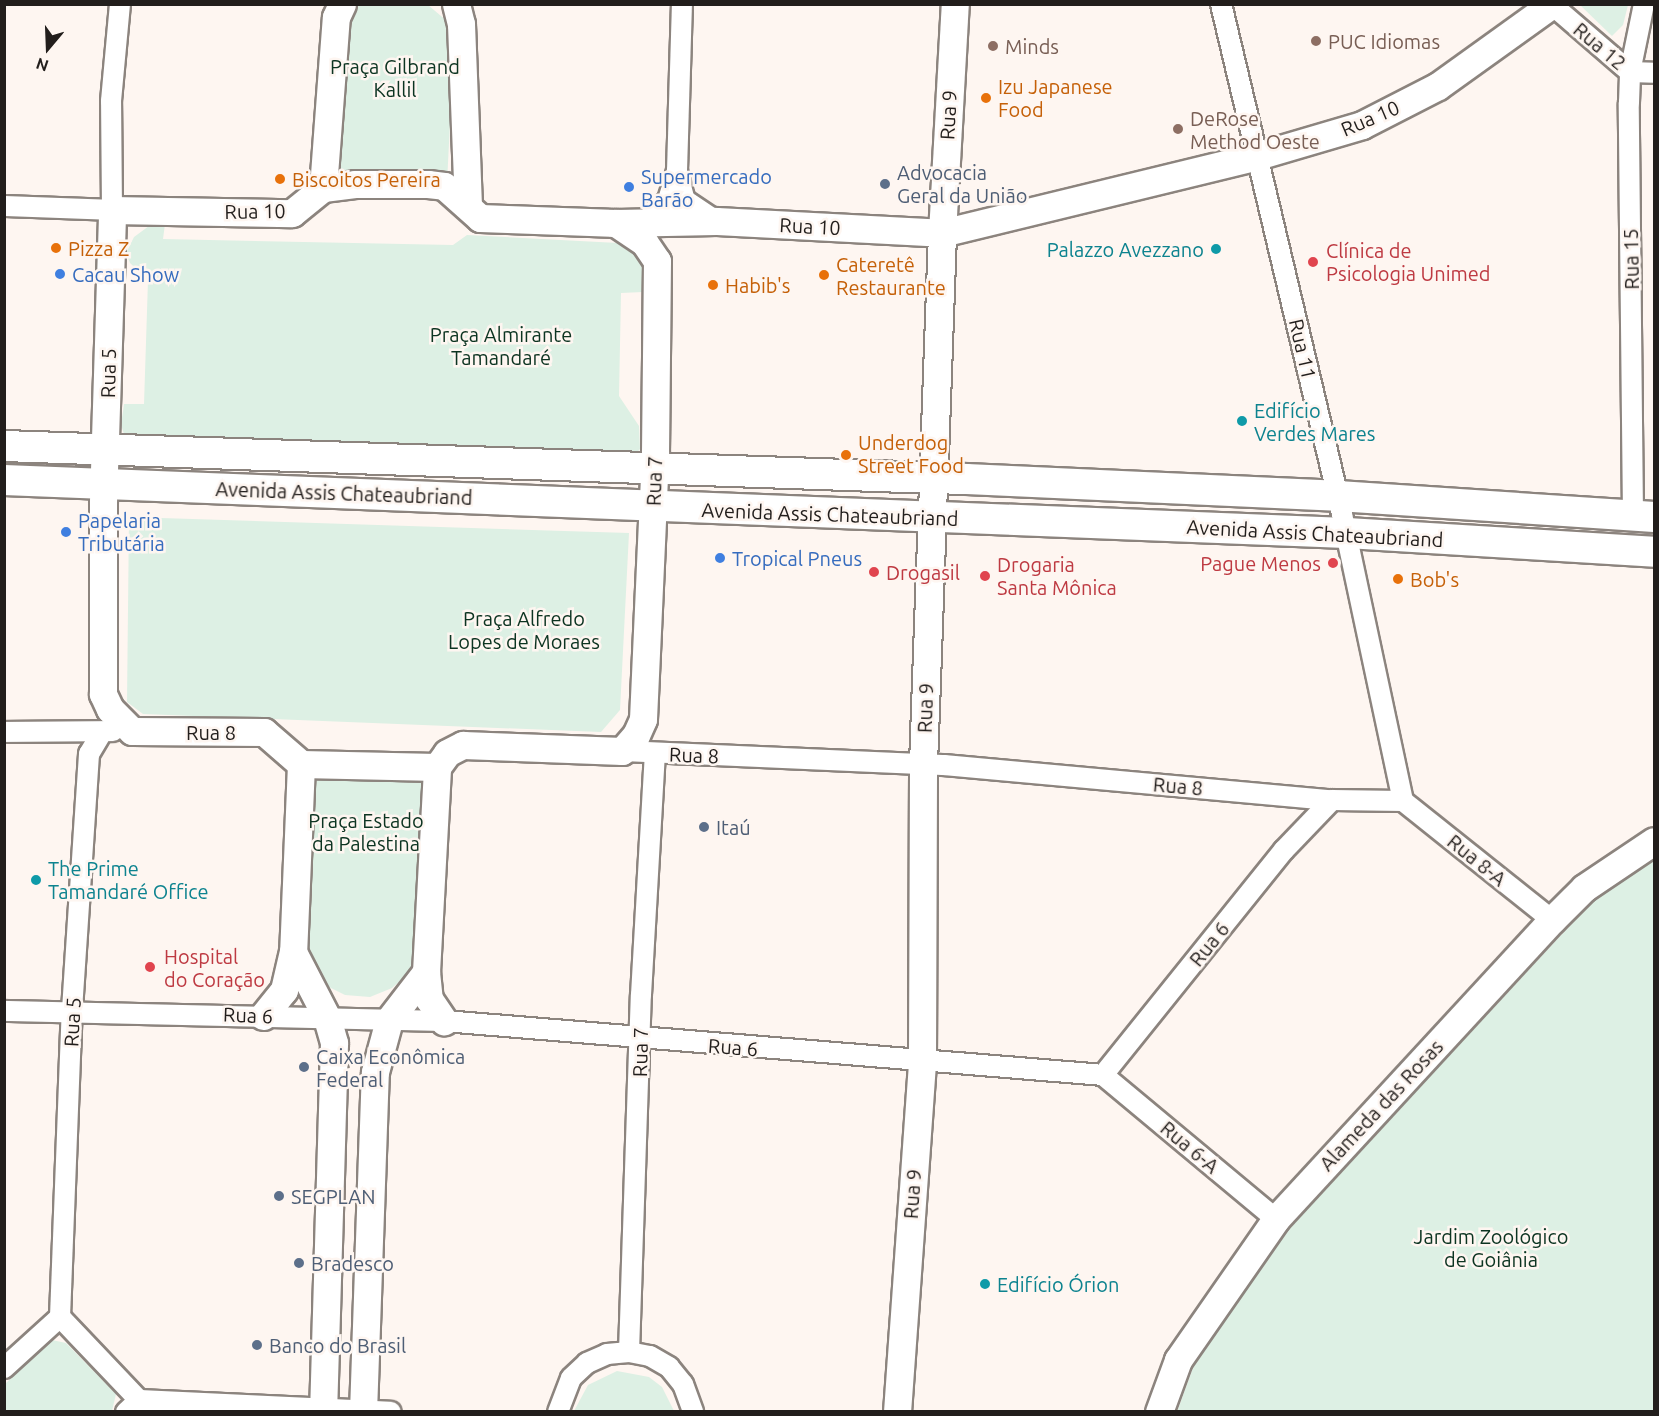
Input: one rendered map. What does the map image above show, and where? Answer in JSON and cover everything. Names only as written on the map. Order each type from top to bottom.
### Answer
[{"type":"main road","points":[[323,188],[336,16],[342,4]]},
{"type":"main road","points":[[456,4],[461,24],[468,204]]},
{"type":"main road","name":"Rua 9","points":[[897,1412],[922,1061],[923,764],[942,233],[955,4]]},
{"type":"main road","name":"Rua 10","points":[[112,210],[292,213],[323,188],[355,184],[428,184],[444,186],[468,204],[480,218],[616,223],[646,220],[716,221],[942,233],[1257,156],[1362,125],[1438,86],[1551,5]]},
{"type":"main road","name":"Rua 5","points":[[112,210],[105,484],[103,694],[110,709],[132,731]]},
{"type":"main road","name":"Rua 7","points":[[616,223],[644,242],[657,261],[653,506],[643,719],[636,735],[622,751]]},
{"type":"main road","name":"Avenida Assis Chateaubriand","points":[[4,446],[935,478],[1338,496],[1644,516]]},
{"type":"main road","name":"Avenida Assis Chateaubriand","points":[[4,480],[1346,533],[1654,552]]},
{"type":"main road","name":"Rua 8","points":[[132,731],[264,732],[301,764]]},
{"type":"main road","name":"Rua 8","points":[[437,767],[447,753],[463,744],[622,751]]},
{"type":"main road","points":[[263,1016],[284,990],[293,952],[301,764],[437,767],[426,972],[429,999],[444,1021]]},
{"type":"main road","name":"Alameda das Rosas","points":[[1159,1412],[1178,1360],[1276,1219],[1584,888],[1654,841]]},
{"type":"main road","points":[[293,952],[327,1018],[334,1043],[335,1073],[323,1410]]},
{"type":"main road","points":[[363,1411],[375,1072],[389,1020],[426,972]]},
{"type":"street","name":"Rua 5","points":[[112,210],[111,101],[120,4]]},
{"type":"street","points":[[646,220],[668,200],[677,171],[682,4]]},
{"type":"street","name":"Rua 11","points":[[1221,4],[1338,496],[1403,801]]},
{"type":"street","name":"Rua 15","points":[[1644,4],[1630,72],[1644,516]]},
{"type":"street","name":"Rua 12","points":[[1551,5],[1630,72],[1654,73]]},
{"type":"street","points":[[677,171],[685,200],[716,221]]},
{"type":"street","name":"Rua 10","points":[[4,206],[112,210]]},
{"type":"street","name":"Rua 8","points":[[4,732],[132,731]]},
{"type":"street","name":"Rua 5","points":[[60,1317],[72,1010],[89,754],[102,732]]},
{"type":"street","name":"Rua 8","points":[[622,751],[923,764],[1332,800],[1403,801]]},
{"type":"street","name":"Rua 7","points":[[629,1352],[655,753]]},
{"type":"street","name":"Rua 6","points":[[4,1011],[72,1010],[444,1021],[641,1040],[1103,1075],[1284,850],[1332,800]]},
{"type":"street","name":"Rua 8-A","points":[[1403,801],[1552,920]]},
{"type":"street","name":"Rua 6-A","points":[[1103,1075],[1276,1219]]},
{"type":"street","points":[[4,1368],[60,1317],[133,1406],[391,1412]]},
{"type":"street","points":[[558,1412],[571,1378],[587,1363],[607,1354],[629,1352],[650,1356],[669,1367],[683,1384],[693,1412]]},
{"type":"green space","name":"Praça Gilbrand Kallil","points":[[354,5],[428,5],[447,21],[454,43],[447,183],[332,176],[339,37]]},
{"type":"green space","points":[[1580,5],[1628,5],[1623,25],[1612,36]]},
{"type":"green space","name":"Praça Almirante Tamandaré","points":[[165,224],[163,239],[453,245],[467,235],[618,243],[638,252],[644,273],[643,292],[621,293],[619,396],[639,426],[640,449],[631,459],[126,440],[121,425],[124,404],[144,404],[148,280],[130,263],[126,253],[134,237],[149,226]]},
{"type":"green space","name":"Praça Alfredo Lopes de Moraes","points":[[129,517],[629,533],[620,710],[601,732],[143,714],[127,702]]},
{"type":"green space","name":"Praça Estado da Palestina","points":[[311,774],[426,776],[414,963],[409,973],[392,988],[370,997],[345,995],[317,981],[307,964]]},
{"type":"green space","name":"Jardim Zoológico de Goiânia","points":[[1654,851],[1654,1411],[1177,1412],[1199,1351],[1276,1240],[1594,900],[1633,863]]},
{"type":"green space","points":[[52,1340],[66,1343],[116,1394],[112,1411],[8,1412],[5,1408],[5,1384]]},
{"type":"green space","points":[[617,1371],[649,1377],[662,1387],[674,1411],[574,1411],[588,1385]]},
{"type":"place","name":"PUC Idiomas","points":[[1316,41]]},
{"type":"place","name":"Minds","points":[[993,46]]},
{"type":"place","name":"Izu Japanese Food","points":[[986,98]]},
{"type":"place","name":"DeRose Method Oeste","points":[[1178,129]]},
{"type":"place","name":"Biscoitos Pereira","points":[[280,179]]},
{"type":"place","name":"Advocacia Geral da União","points":[[885,184]]},
{"type":"place","name":"Supermercado Barão","points":[[629,187]]},
{"type":"place","name":"Pizza Z","points":[[56,248]]},
{"type":"place","name":"Palazzo Avezzano","points":[[1216,249]]},
{"type":"place","name":"Clínica de Psicologia Unimed","points":[[1313,262]]},
{"type":"place","name":"Cacau Show","points":[[60,274]]},
{"type":"place","name":"Cateretê Restaurante","points":[[824,275]]},
{"type":"place","name":"Habib's","points":[[713,285]]},
{"type":"place","name":"Edifício Verdes Mares","points":[[1242,421]]},
{"type":"place","name":"Underdog Street Food","points":[[846,455]]},
{"type":"place","name":"Papelaria Tributária","points":[[66,532]]},
{"type":"place","name":"Tropical Pneus","points":[[720,558]]},
{"type":"place","name":"Pague Menos","points":[[1333,563]]},
{"type":"place","name":"Drogasil","points":[[874,572]]},
{"type":"place","name":"Drogaria Santa Mônica","points":[[985,576]]},
{"type":"place","name":"Bob's","points":[[1398,579]]},
{"type":"place","name":"Itaú","points":[[704,827]]},
{"type":"place","name":"The Prime Tamandaré Office","points":[[36,880]]},
{"type":"place","name":"Hospital do Coração","points":[[150,967]]},
{"type":"place","name":"Caixa Econômica Federal","points":[[304,1067]]},
{"type":"place","name":"SEGPLAN","points":[[279,1196]]},
{"type":"place","name":"Bradesco","points":[[299,1263]]},
{"type":"place","name":"Edifício Órion","points":[[985,1284]]},
{"type":"place","name":"Banco do Brasil","points":[[257,1345]]}]
